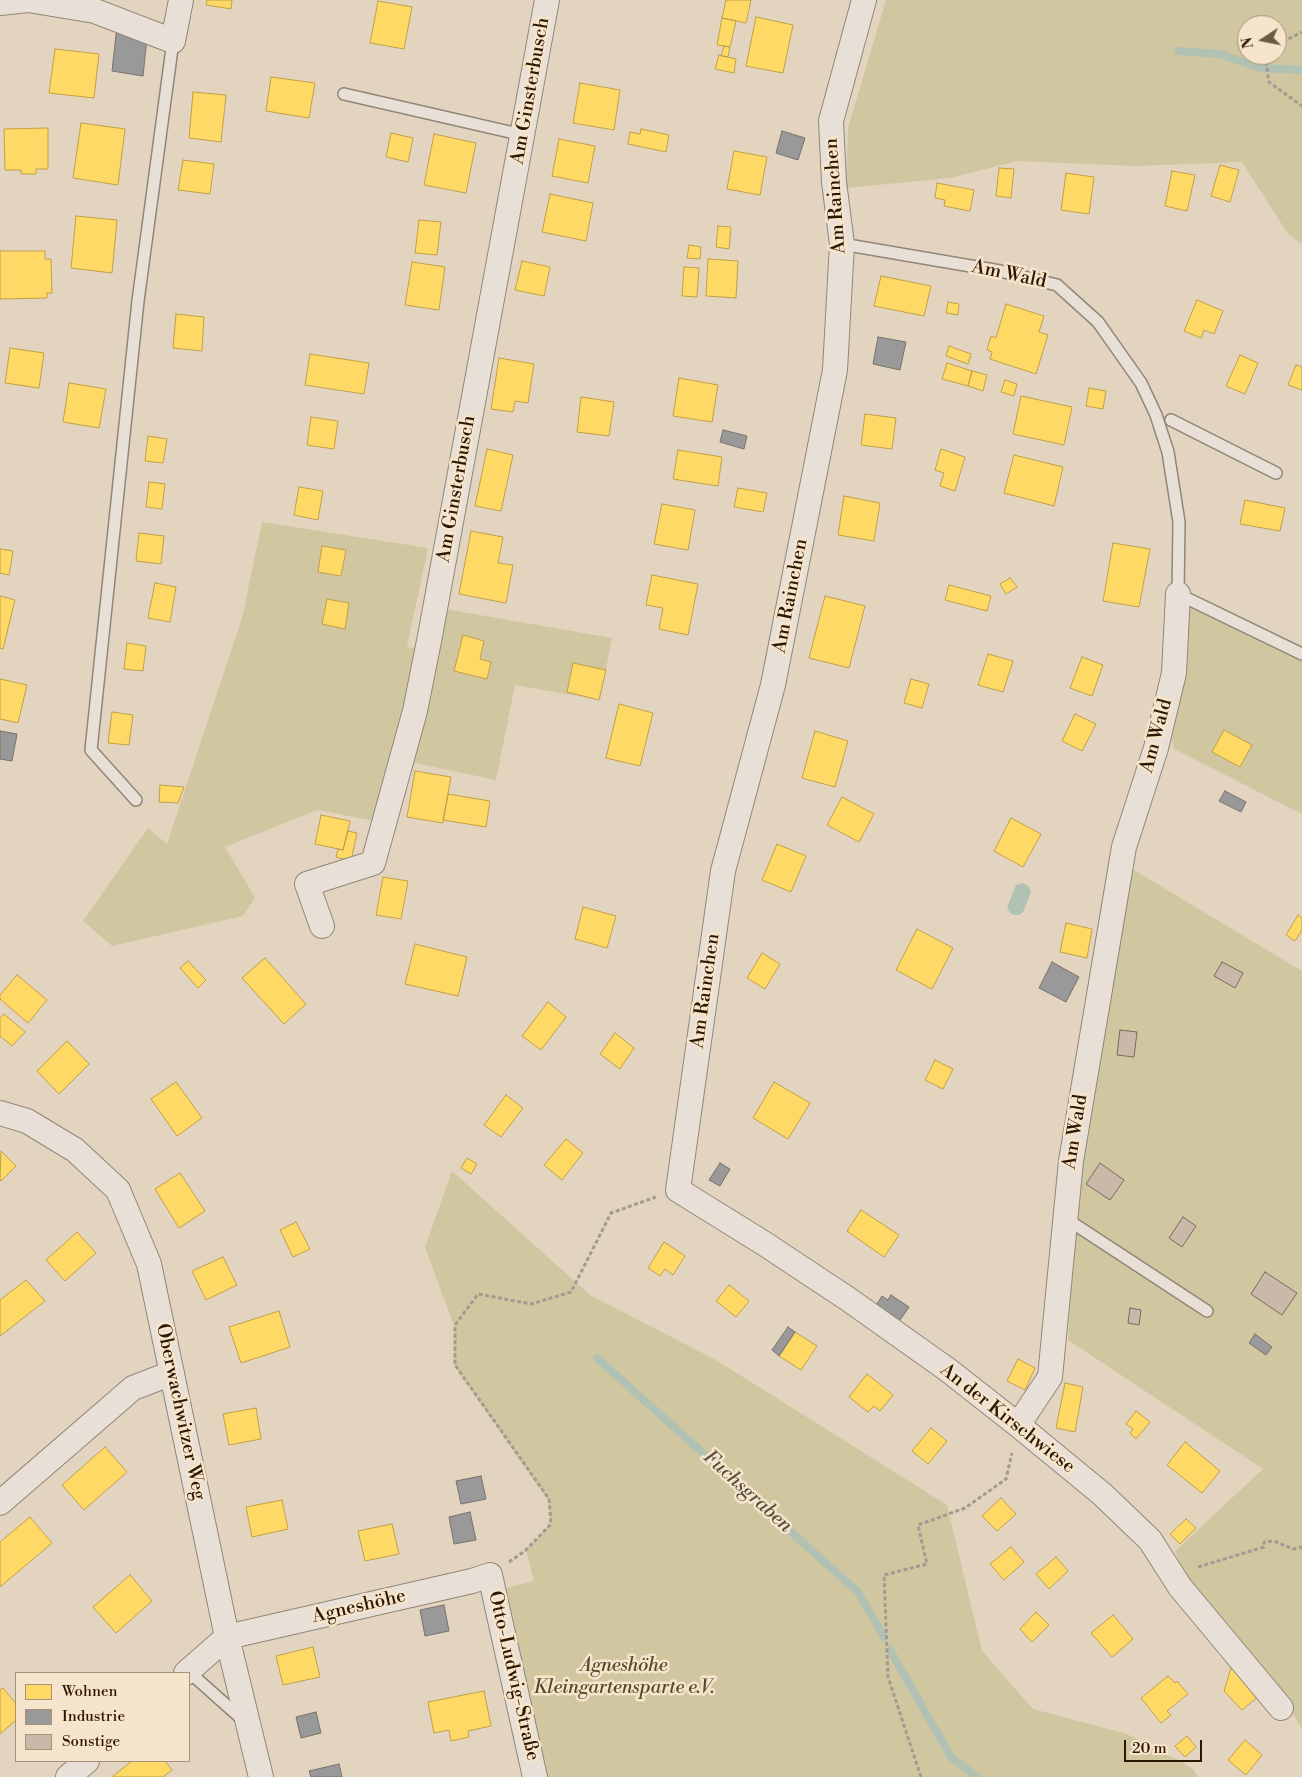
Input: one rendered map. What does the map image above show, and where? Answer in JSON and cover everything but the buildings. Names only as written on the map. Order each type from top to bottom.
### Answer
[{"type":"street","points":[[0,3],[28,0],[95,11],[173,41],[181,0]]},
{"type":"street","name":"Am Ginsterbusch","points":[[322,926],[307,884],[373,863],[415,710],[547,0]]},
{"type":"street","name":"Am Rainchen","points":[[678,1190],[723,871],[773,685],[835,370],[842,244],[834,182],[831,122],[864,0]]},
{"type":"street","name":"Am Wald","points":[[1018,1425],[1050,1378],[1070,1161],[1124,847],[1156,748],[1174,673],[1178,594]]},
{"type":"street","name":"Oberwachwitzer Weg","points":[[0,1112],[27,1121],[75,1150],[118,1190],[149,1264],[227,1637],[262,1777]]},
{"type":"street","name":"An der Kirschwiese","points":[[678,1190],[765,1244],[848,1299],[948,1370],[1102,1494],[1150,1540],[1180,1587],[1281,1708]]},
{"type":"street","points":[[0,1503],[133,1388],[172,1373]]},
{"type":"street","name":"Agneshöhe","points":[[227,1637],[490,1575]]},
{"type":"street","name":"Otto-Ludwig-Straße","points":[[490,1575],[535,1777]]},
{"type":"street","points":[[187,1672],[227,1637]]},
{"type":"street","points":[[68,1777],[86,1762]]},
{"type":"lane","points":[[136,800],[92,750],[138,300],[173,41]]},
{"type":"lane","points":[[344,94],[522,135]]},
{"type":"lane","name":"Am Wald","points":[[842,244],[1000,271],[1057,285],[1098,322],[1141,383],[1156,415],[1168,452],[1178,522],[1178,594]]},
{"type":"lane","points":[[1171,420],[1276,473]]},
{"type":"lane","points":[[1178,594],[1302,654]]},
{"type":"lane","points":[[1064,1218],[1207,1311]]},
{"type":"lane","points":[[190,1675],[249,1725]]},
{"type":"path","points":[[1287,40],[1302,32]]},
{"type":"path","points":[[1266,65],[1269,82],[1302,106]]},
{"type":"path","points":[[490,1575],[526,1550],[551,1524],[549,1499],[455,1365],[455,1325],[478,1294],[532,1304],[571,1292],[611,1212],[678,1190]]},
{"type":"path","points":[[921,1777],[888,1677],[884,1575],[927,1564],[918,1525],[965,1508],[1006,1480],[1018,1425]]},
{"type":"path","points":[[1190,1570],[1264,1547],[1264,1542],[1274,1541],[1293,1549],[1302,1547]]},
{"type":"green space","points":[[886,0],[1302,0],[1302,244],[1288,234],[1242,162],[1135,166],[1017,161],[950,178],[846,188],[848,128]]},
{"type":"green space","points":[[262,522],[428,548],[407,647],[420,650],[375,821],[317,810],[225,847],[255,898],[243,916],[112,946],[83,921],[148,828],[167,844],[242,618]]},
{"type":"green space","points":[[1185,604],[1302,660],[1302,814],[1174,749],[1170,735]]},
{"type":"green space","points":[[445,609],[612,638],[600,700],[515,685],[496,780],[410,762]]},
{"type":"green space","points":[[1129,867],[1302,971],[1302,1729],[1289,1706],[1186,1577],[1175,1551],[1263,1469],[1068,1340],[1074,1236],[1085,1141]]},
{"type":"green space","name":"Agneshöhe Kleingartensparte e.V.","points":[[452,1171],[590,1295],[716,1360],[947,1505],[982,1651],[1033,1709],[1127,1734],[1180,1761],[1193,1769],[1198,1777],[547,1777],[506,1588],[534,1581],[526,1550],[551,1524],[549,1502],[454,1365],[454,1326],[425,1247]]},
{"type":"shaded area","points":[[1023,883],[1031,891],[1030,895],[1023,912],[1019,915],[1014,915],[1010,913],[1007,907],[1016,885]]},
{"type":"waterway","points":[[1178,51],[1220,54],[1261,68],[1302,70]]},
{"type":"waterway","name":"Fuchsgraben","points":[[597,1358],[858,1592],[884,1637]]},
{"type":"waterway","name":"Fuchsgraben","points":[[890,1650],[951,1757],[977,1777]]}]
